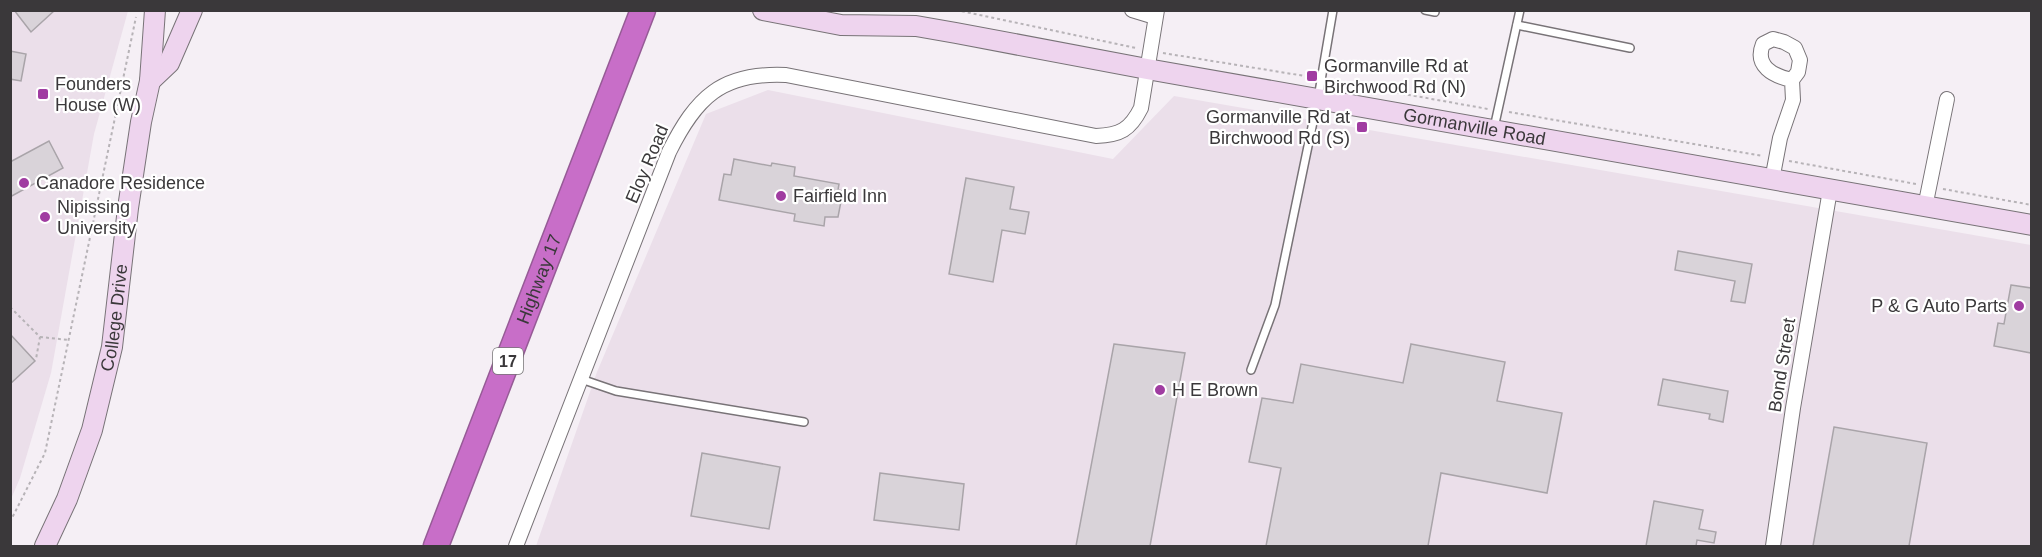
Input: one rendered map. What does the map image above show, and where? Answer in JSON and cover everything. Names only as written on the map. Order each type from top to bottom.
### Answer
[{"type":"highway","name":"Highway 17","points":[[436,546],[643,10]]},
{"type":"main road","name":"College Drive","points":[[45,546],[67,499],[92,430],[112,347],[128,208],[141,122],[150,81],[155,10]]},
{"type":"main road","name":"College Drive","points":[[150,81],[178,10]]},
{"type":"main road","points":[[150,81],[169,63],[192,10]]},
{"type":"main road","name":"Gormanville Road","points":[[763,10],[841,25],[916,26],[2031,225]]},
{"type":"main road","name":"Gormanville Road","points":[[878,10],[916,26]]},
{"type":"street","points":[[1132,10],[1156,14]]},
{"type":"street","name":"Eloy Road","points":[[516,546],[669,152],[689,116],[701,102],[730,82],[756,75],[786,75],[1096,136],[1112,135],[1125,130],[1135,120],[1141,108],[1156,14]]},
{"type":"street","points":[[1772,180],[1780,138],[1793,100],[1792,80]]},
{"type":"street","points":[[1925,207],[1947,99]]},
{"type":"street","name":"Bond Street","points":[[1773,546],[1793,408],[1830,190]]},
{"type":"lane","points":[[1251,370],[1275,305],[1318,98],[1333,10]]},
{"type":"lane","points":[[1425,10],[1435,12]]},
{"type":"lane","points":[[1494,130],[1520,10]]},
{"type":"lane","points":[[1517,25],[1630,48]]},
{"type":"lane","points":[[581,379],[616,391],[804,422]]},
{"type":"path","points":[[10,522],[45,453],[138,10]]},
{"type":"path","points":[[10,307],[40,337],[69,340]]},
{"type":"path","points":[[36,359],[40,337]]},
{"type":"shaded area","name":"Nipissing University","points":[[11,11],[128,11],[94,134],[51,373],[20,478],[11,499]]},
{"type":"shaded area","points":[[768,90],[1113,159],[1174,96],[2031,245],[2031,546],[536,546],[597,372],[706,114]]},
{"type":"building","points":[[14,10],[55,10],[31,32]]},
{"type":"building","points":[[10,51],[26,54],[21,81],[10,79]]},
{"type":"building","name":"Canadore Residence","points":[[49,141],[63,168],[10,197],[10,162]]},
{"type":"building","name":"Fairfield Inn","points":[[734,159],[771,166],[772,163],[795,167],[794,176],[839,184],[838,190],[843,191],[838,217],[825,217],[824,226],[794,221],[795,214],[719,200],[724,174],[731,175]]},
{"type":"building","points":[[966,178],[1014,187],[1010,209],[1029,212],[1025,234],[1002,230],[993,282],[949,274]]},
{"type":"building","points":[[1678,251],[1752,264],[1745,303],[1731,301],[1735,281],[1675,270]]},
{"type":"building","name":"P & G Auto Parts","points":[[2011,285],[2031,288],[2031,353],[1994,346],[1998,323],[2004,324]]},
{"type":"building","points":[[10,334],[35,361],[10,384]]},
{"type":"building","points":[[1114,344],[1185,353],[1150,546],[1076,546]]},
{"type":"building","points":[[1411,344],[1505,362],[1497,401],[1562,413],[1547,493],[1441,473],[1428,546],[1266,546],[1281,468],[1249,462],[1262,398],[1293,403],[1301,364],[1403,383]]},
{"type":"building","points":[[1663,379],[1728,391],[1723,422],[1709,419],[1710,414],[1658,405]]},
{"type":"building","points":[[1834,427],[1927,443],[1909,546],[1813,546]]},
{"type":"building","points":[[702,453],[780,467],[769,529],[691,516]]},
{"type":"building","points":[[880,473],[964,484],[959,530],[874,520]]},
{"type":"building","points":[[1654,501],[1703,510],[1699,529],[1716,532],[1714,543],[1697,540],[1696,546],[1646,546]]},
{"type":"place","name":"Gormanville Rd at Birchwood Rd (N)","points":[[1312,76]]},
{"type":"place","name":"Founders House (W)","points":[[43,94]]},
{"type":"place","name":"Gormanville Rd at Birchwood Rd (S)","points":[[1362,127]]},
{"type":"place","name":"Canadore Residence","points":[[24,183]]},
{"type":"place","name":"Fairfield Inn","points":[[781,196]]},
{"type":"place","name":"Nipissing University","points":[[45,217]]},
{"type":"place","name":"P & G Auto Parts","points":[[2019,306]]},
{"type":"place","name":"H E Brown","points":[[1160,390]]}]
